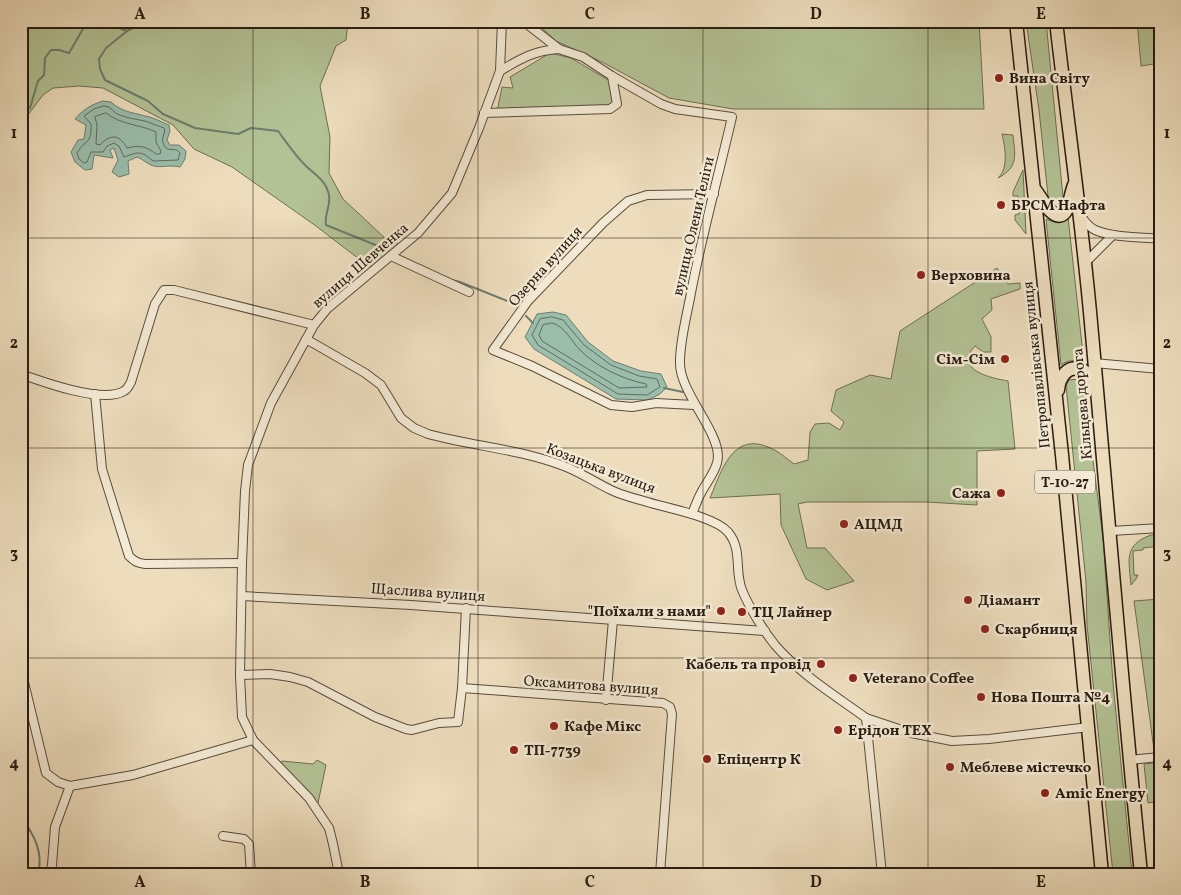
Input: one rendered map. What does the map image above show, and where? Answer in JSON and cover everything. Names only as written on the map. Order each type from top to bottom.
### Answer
[{"type":"highway","name":"Петропавлівська вулиця","points":[[1016,21],[1057,405],[1102,874]]},
{"type":"highway","name":"Кільцева дорога","points":[[1056,21],[1085,263],[1129,760],[1141,874]]},
{"type":"highway","points":[[1034,187],[1048,211],[1057,215],[1063,214],[1066,210],[1075,181]]},
{"type":"highway","points":[[1057,405],[1059,380],[1062,374],[1070,370],[1083,370],[1089,376],[1098,400]]},
{"type":"street","name":"вулиця Шевченка","points":[[339,874],[329,828],[309,798],[252,740],[242,718],[240,675],[242,563],[248,465],[271,403],[314,325],[327,309],[418,233],[452,193],[500,71],[502,21]]},
{"type":"street","points":[[523,21],[559,49]]},
{"type":"street","points":[[500,71],[534,52],[559,49]]},
{"type":"street","name":"вулиця Олени Теліги","points":[[559,49],[583,57],[612,76],[668,106],[732,117],[696,266],[681,350],[680,365],[683,377],[694,405],[704,418],[718,453],[717,462],[692,514]]},
{"type":"street","points":[[484,113],[610,109],[617,104],[618,100],[612,76]]},
{"type":"street","name":"Озерна вулиця","points":[[694,405],[656,403],[632,407],[611,405],[532,366],[493,350],[528,301],[603,223],[628,201],[647,195],[714,194]]},
{"type":"street","points":[[1079,215],[1095,230],[1113,235],[1160,239]]},
{"type":"street","points":[[1085,263],[1113,235]]},
{"type":"street","points":[[391,256],[470,292]]},
{"type":"street","points":[[21,374],[55,387],[95,394],[122,392],[131,382],[155,304],[164,290],[174,290],[314,325]]},
{"type":"street","name":"Козацька вулиця","points":[[306,339],[365,373],[381,385],[401,418],[414,428],[428,434],[526,454],[560,464],[612,490],[692,514],[714,522],[727,530],[734,540],[737,549],[739,583],[742,591],[775,645],[825,688],[866,718]]},
{"type":"street","points":[[1094,363],[1160,369]]},
{"type":"street","points":[[95,394],[102,470],[122,533],[133,560],[145,564],[242,563]]},
{"type":"street","points":[[1110,531],[1160,528]]},
{"type":"street","name":"Щаслива вулиця","points":[[242,596],[466,608],[765,631]]},
{"type":"street","points":[[240,675],[270,674],[308,682],[375,717],[406,730],[438,723],[458,722],[462,688],[466,608]]},
{"type":"street","points":[[606,700],[613,620]]},
{"type":"street","points":[[21,670],[46,773],[58,782],[70,786],[133,775],[252,740]]},
{"type":"street","name":"Оксамитова вулиця","points":[[462,688],[663,703],[670,707],[672,714],[660,874]]},
{"type":"street","points":[[882,874],[866,718],[911,733],[952,741],[989,739],[1089,727]]},
{"type":"street","points":[[1129,760],[1160,757]]},
{"type":"street","points":[[50,874],[55,826],[70,786]]},
{"type":"street","points":[[223,836],[244,839],[249,844],[251,874]]},
{"type":"shaded area","points":[[21,21],[348,21],[346,40],[336,46],[320,86],[330,137],[329,173],[343,199],[386,239],[400,244],[372,269],[316,226],[232,167],[194,149],[173,125],[103,88],[79,86],[53,88],[43,95],[21,124]]},
{"type":"shaded area","points":[[534,21],[979,21],[984,109],[733,109],[669,98],[602,62],[556,41]]},
{"type":"shaded area","points":[[1026,21],[1046,21],[1063,200],[1051,202],[1048,196],[1039,110]]},
{"type":"shaded area","points":[[1137,21],[1160,21],[1160,63],[1141,66]]},
{"type":"shaded area","points":[[550,53],[571,58],[610,81],[617,103],[497,112],[502,87],[513,88],[510,77]]},
{"type":"shaded area","points":[[1002,134],[1013,135],[1015,154],[1013,165],[1005,174],[998,178],[1004,169],[1005,163]]},
{"type":"shaded area","points":[[1023,170],[1026,234],[1015,220],[1015,215],[1019,214],[1018,196],[1013,196]]},
{"type":"shaded area","points":[[1068,217],[1084,363],[1072,361],[1061,365],[1046,219],[1057,221]]},
{"type":"shaded area","points":[[997,268],[1008,284],[1020,283],[1020,289],[991,299],[992,310],[982,319],[991,337],[991,352],[983,352],[975,346],[969,354],[968,361],[971,367],[984,375],[1008,381],[1015,449],[977,451],[977,505],[926,502],[807,502],[798,504],[807,548],[825,548],[854,581],[827,590],[806,579],[781,525],[780,494],[710,498],[724,466],[737,450],[745,445],[756,444],[768,447],[794,464],[808,460],[810,432],[815,424],[829,423],[840,430],[844,422],[831,411],[836,390],[870,375],[891,379],[900,331]]},
{"type":"shaded area","points":[[1078,379],[1083,383],[1103,538],[1113,683],[1132,874],[1113,874],[1087,625],[1086,582],[1066,385],[1069,380]]},
{"type":"shaded area","points":[[1151,535],[1160,535],[1160,546],[1133,551],[1134,575],[1138,575],[1131,585],[1129,561],[1132,549],[1142,539]]},
{"type":"shaded area","points":[[1160,599],[1160,750],[1154,750],[1134,601]]},
{"type":"shaded area","points":[[317,760],[326,765],[318,803],[280,764],[282,761],[313,764]]},
{"type":"shaded area","points":[[1160,762],[1160,801],[1148,803],[1144,764]]},
{"type":"water","points":[[103,101],[111,102],[123,110],[151,117],[169,125],[170,131],[167,140],[170,145],[179,145],[186,151],[185,159],[180,167],[154,166],[137,157],[128,161],[129,174],[119,177],[112,172],[118,160],[114,148],[110,150],[113,158],[94,155],[92,169],[85,170],[75,162],[71,152],[78,140],[84,139],[86,125],[75,119],[87,108]]},
{"type":"water","points":[[553,312],[566,315],[588,342],[613,361],[641,371],[661,374],[667,387],[660,394],[648,400],[616,399],[534,349],[525,337],[537,314]]},
{"type":"waterway","points":[[21,110],[30,108],[38,81],[44,75],[45,58],[51,50],[69,53],[87,22],[96,21]]},
{"type":"waterway","points":[[100,21],[127,31],[135,27],[139,21]]},
{"type":"waterway","points":[[127,31],[106,48],[99,59],[100,69],[105,80],[148,101],[163,114],[195,128],[238,134],[251,128],[278,131],[305,165],[320,178],[328,190],[329,199],[326,225],[383,248]]},
{"type":"waterway","points":[[452,280],[510,302]]},
{"type":"waterway","points":[[526,316],[533,323]]},
{"type":"waterway","points":[[664,388],[683,392]]},
{"type":"waterway","points":[[21,816],[36,843],[40,858],[38,874]]},
{"type":"place","name":"Вина Світу","points":[[999,78]]},
{"type":"place","name":"БРСМ Нафта","points":[[1001,205]]},
{"type":"place","name":"Верховина","points":[[921,275]]},
{"type":"place","name":"Сім-Сім","points":[[1005,359]]},
{"type":"place","name":"Сажа","points":[[1001,493]]},
{"type":"place","name":"АЦМД","points":[[844,524]]},
{"type":"place","name":"Діамант","points":[[968,600]]},
{"type":"place","name":"\"Поїхали з нами\"","points":[[721,611]]},
{"type":"place","name":"ТЦ Лайнер","points":[[742,612]]},
{"type":"place","name":"Скарбниця","points":[[985,629]]},
{"type":"place","name":"Кабель та провід","points":[[821,664]]},
{"type":"place","name":"Veterano Coffee","points":[[853,678]]},
{"type":"place","name":"Нова Пошта №4","points":[[981,697]]},
{"type":"place","name":"Кафе Мікс","points":[[554,726]]},
{"type":"place","name":"Ерідон ТЕХ","points":[[838,730]]},
{"type":"place","name":"ТП-7739","points":[[514,750]]},
{"type":"place","name":"Епіцентр К","points":[[707,759]]},
{"type":"place","name":"Меблеве містечко","points":[[950,767]]},
{"type":"place","name":"Amic Energy","points":[[1045,793]]}]
